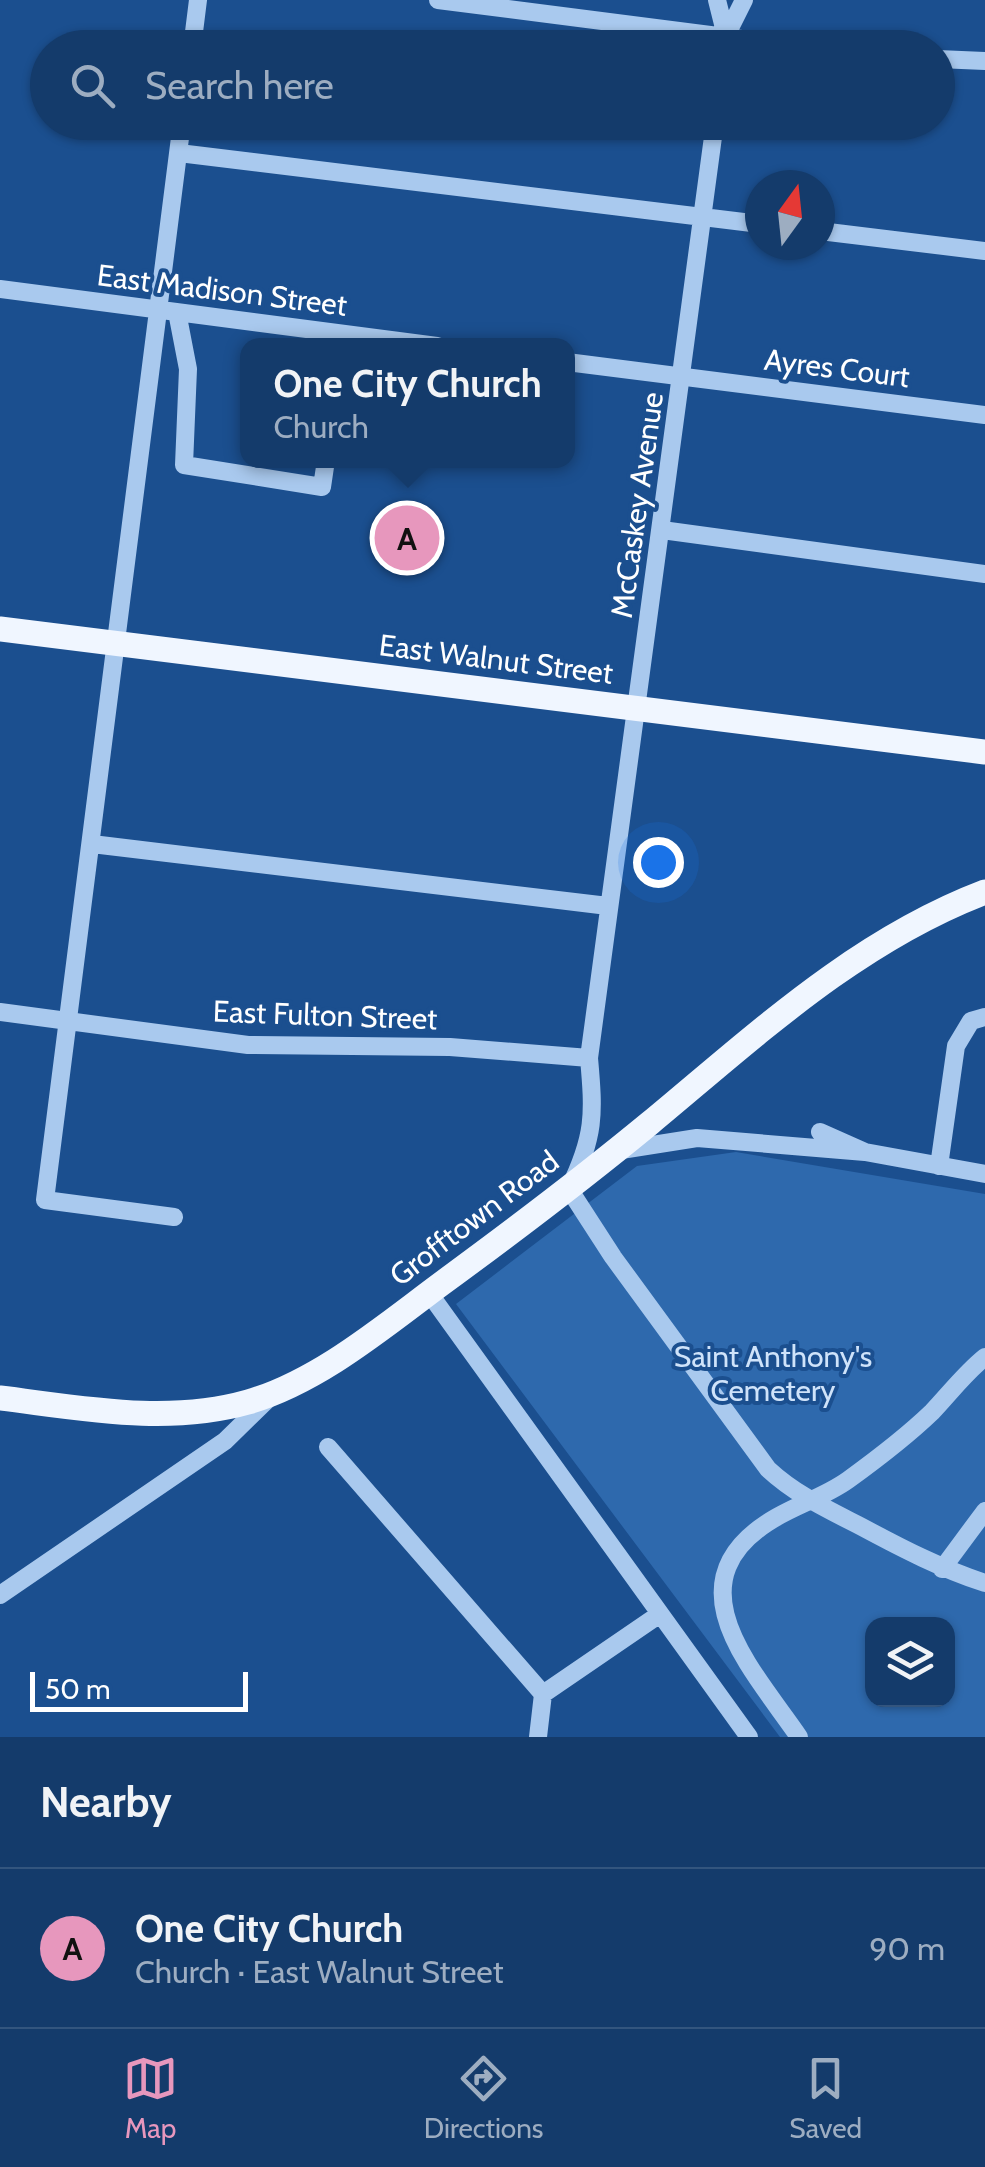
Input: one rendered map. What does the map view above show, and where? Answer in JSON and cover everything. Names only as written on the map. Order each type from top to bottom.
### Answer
[{"type":"main road","name":"East Walnut Street","points":[[0,629],[985,752]]},
{"type":"main road","name":"Grofftown Road","points":[[275,1392],[340,1355],[429,1293],[616,1151],[842,967],[923,920],[985,892]]},
{"type":"main road","points":[[0,1398],[159,1414],[223,1408],[275,1392]]},
{"type":"street","points":[[194,30],[198,0]]},
{"type":"street","points":[[438,0],[643,30]]},
{"type":"street","points":[[718,0],[723,30]]},
{"type":"street","points":[[730,30],[744,0]]},
{"type":"street","points":[[955,60],[985,61]]},
{"type":"street","points":[[174,1216],[45,1200],[117,644],[168,310],[180,140]]},
{"type":"street","name":"McCaskey Avenue","points":[[569,1188],[590,1142],[593,1106],[589,1058],[713,140]]},
{"type":"street","points":[[178,153],[745,222]]},
{"type":"street","points":[[835,233],[985,251]]},
{"type":"street","name":"East Madison Street","points":[[0,288],[168,310],[331,338]]},
{"type":"street","points":[[168,310],[188,369],[184,465],[322,487],[325,468]]},
{"type":"street","points":[[575,363],[682,377]]},
{"type":"street","name":"Ayres Court","points":[[682,377],[985,414]]},
{"type":"street","points":[[662,530],[985,574]]},
{"type":"street","points":[[92,844],[608,906]]},
{"type":"street","name":"East Fulton Street","points":[[0,1012],[248,1046],[450,1047],[589,1058]]},
{"type":"street","points":[[939,1166],[956,1046],[971,1021],[985,1017]]},
{"type":"street","points":[[820,1132],[865,1152]]},
{"type":"street","points":[[616,1151],[697,1138],[865,1152],[985,1174]]},
{"type":"street","points":[[569,1188],[613,1257],[768,1468],[811,1501],[942,1569],[985,1584]]},
{"type":"street","points":[[429,1293],[749,1737]]},
{"type":"street","points":[[799,1737],[732,1636],[722,1605],[722,1579],[730,1556],[748,1536],[782,1513],[842,1484],[878,1458],[932,1412],[985,1356]]},
{"type":"street","name":"Grofftown Road","points":[[0,1595],[225,1441],[275,1392]]},
{"type":"street","points":[[328,1447],[543,1694],[538,1737]]},
{"type":"street","points":[[942,1569],[985,1511]]},
{"type":"street","points":[[543,1694],[660,1614]]},
{"type":"green space","name":"Saint Anthony's Cemetery","points":[[736,1152],[985,1194],[985,1737],[780,1737],[456,1304],[637,1166]]},
{"type":"place","name":"One City Church","points":[[407,538]]}]
